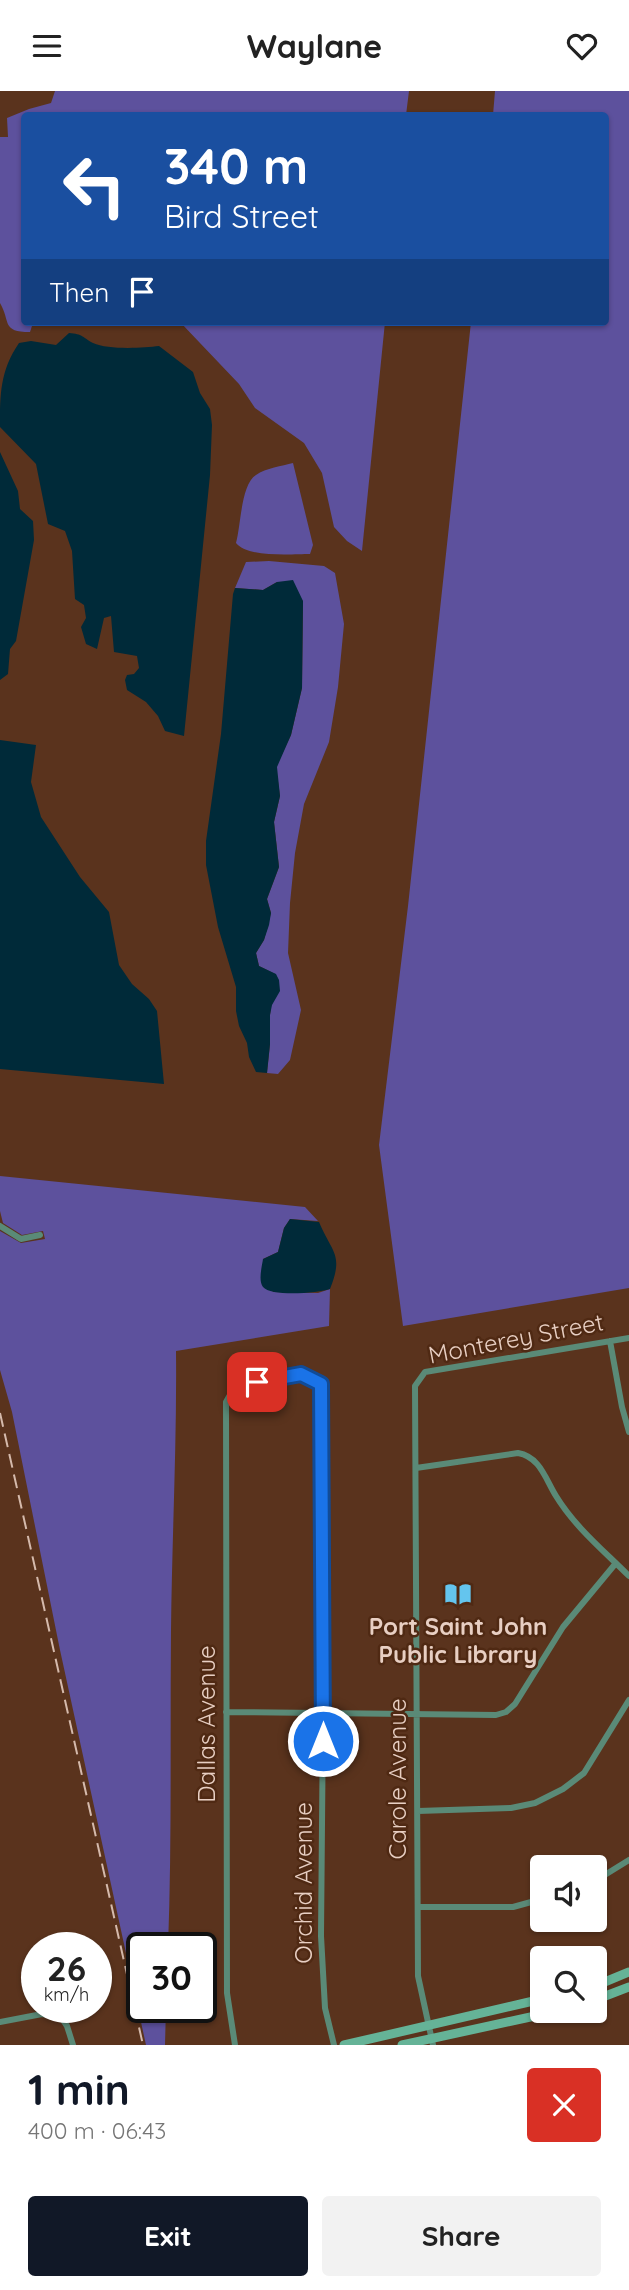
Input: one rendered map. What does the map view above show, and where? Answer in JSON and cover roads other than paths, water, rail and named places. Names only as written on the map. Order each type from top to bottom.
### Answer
[{"type":"main road","points":[[607,1981],[629,1972]]},
{"type":"main road","points":[[607,1995],[629,1987]]},
{"type":"main road","points":[[344,2045],[530,2002]]},
{"type":"main road","points":[[402,2045],[432,2042],[530,2018]]},
{"type":"street","points":[[0,1226],[21,1239],[40,1235]]},
{"type":"street","name":"Monterey Street","points":[[415,1386],[425,1372],[629,1338]]},
{"type":"street","points":[[610,1341],[629,1432]]},
{"type":"street","name":"Orchid Avenue","points":[[226,1402],[235,1386],[301,1374],[321,1384],[321,1936],[325,2008],[334,2045]]},
{"type":"street","name":"Carole Avenue","points":[[415,1386],[418,1976],[432,2042]]},
{"type":"street","name":"Dallas Avenue","points":[[226,1402],[227,1993],[235,2045]]},
{"type":"street","points":[[416,1468],[518,1453],[528,1455],[537,1464],[574,1523],[629,1576]]},
{"type":"street","points":[[226,1712],[417,1715],[496,1715],[506,1712],[515,1704],[563,1627],[617,1563]]},
{"type":"street","points":[[418,1811],[511,1808],[535,1803],[564,1789],[584,1773],[629,1700]]},
{"type":"street","points":[[607,1875],[629,1860]]},
{"type":"street","points":[[418,1907],[513,1907],[530,1902]]},
{"type":"street","points":[[0,2022],[42,2014],[61,2017],[67,2026],[72,2045]]},
{"type":"water","points":[[69,333],[107,347],[159,346],[193,372],[200,393],[210,409],[210,475],[184,736],[165,731],[158,716],[146,702],[127,690],[127,675],[134,674],[139,668],[137,656],[114,652],[111,616],[104,618],[97,649],[86,644],[81,627],[86,618],[84,605],[75,599],[72,551],[65,531],[48,524],[36,464],[0,427],[2,383],[8,363],[19,343],[31,341],[56,345]]},
{"type":"water","points":[[0,452],[18,491],[20,509],[33,521],[34,540],[16,641],[10,649],[8,674],[0,680]]},
{"type":"water","points":[[293,580],[303,601],[302,688],[291,735],[277,767],[280,796],[274,822],[279,867],[267,899],[271,913],[269,925],[256,953],[259,966],[276,974],[279,980],[280,991],[270,1015],[267,1073],[256,1072],[239,1026],[236,987],[218,927],[206,865],[206,841],[221,734],[235,588],[263,590],[277,582]]},
{"type":"water","points":[[0,740],[36,745],[31,782],[41,817],[80,877],[109,912],[119,965],[157,1011],[164,1084],[0,1069]]},
{"type":"water","points":[[290,1219],[319,1222],[335,1254],[336,1268],[330,1289],[285,1293],[263,1287],[263,1259],[278,1252],[284,1228]]},
{"type":"railway","points":[[0,1413],[143,2045]]},
{"type":"place","name":"Port Saint John Public Library","points":[[458,1594]]}]
